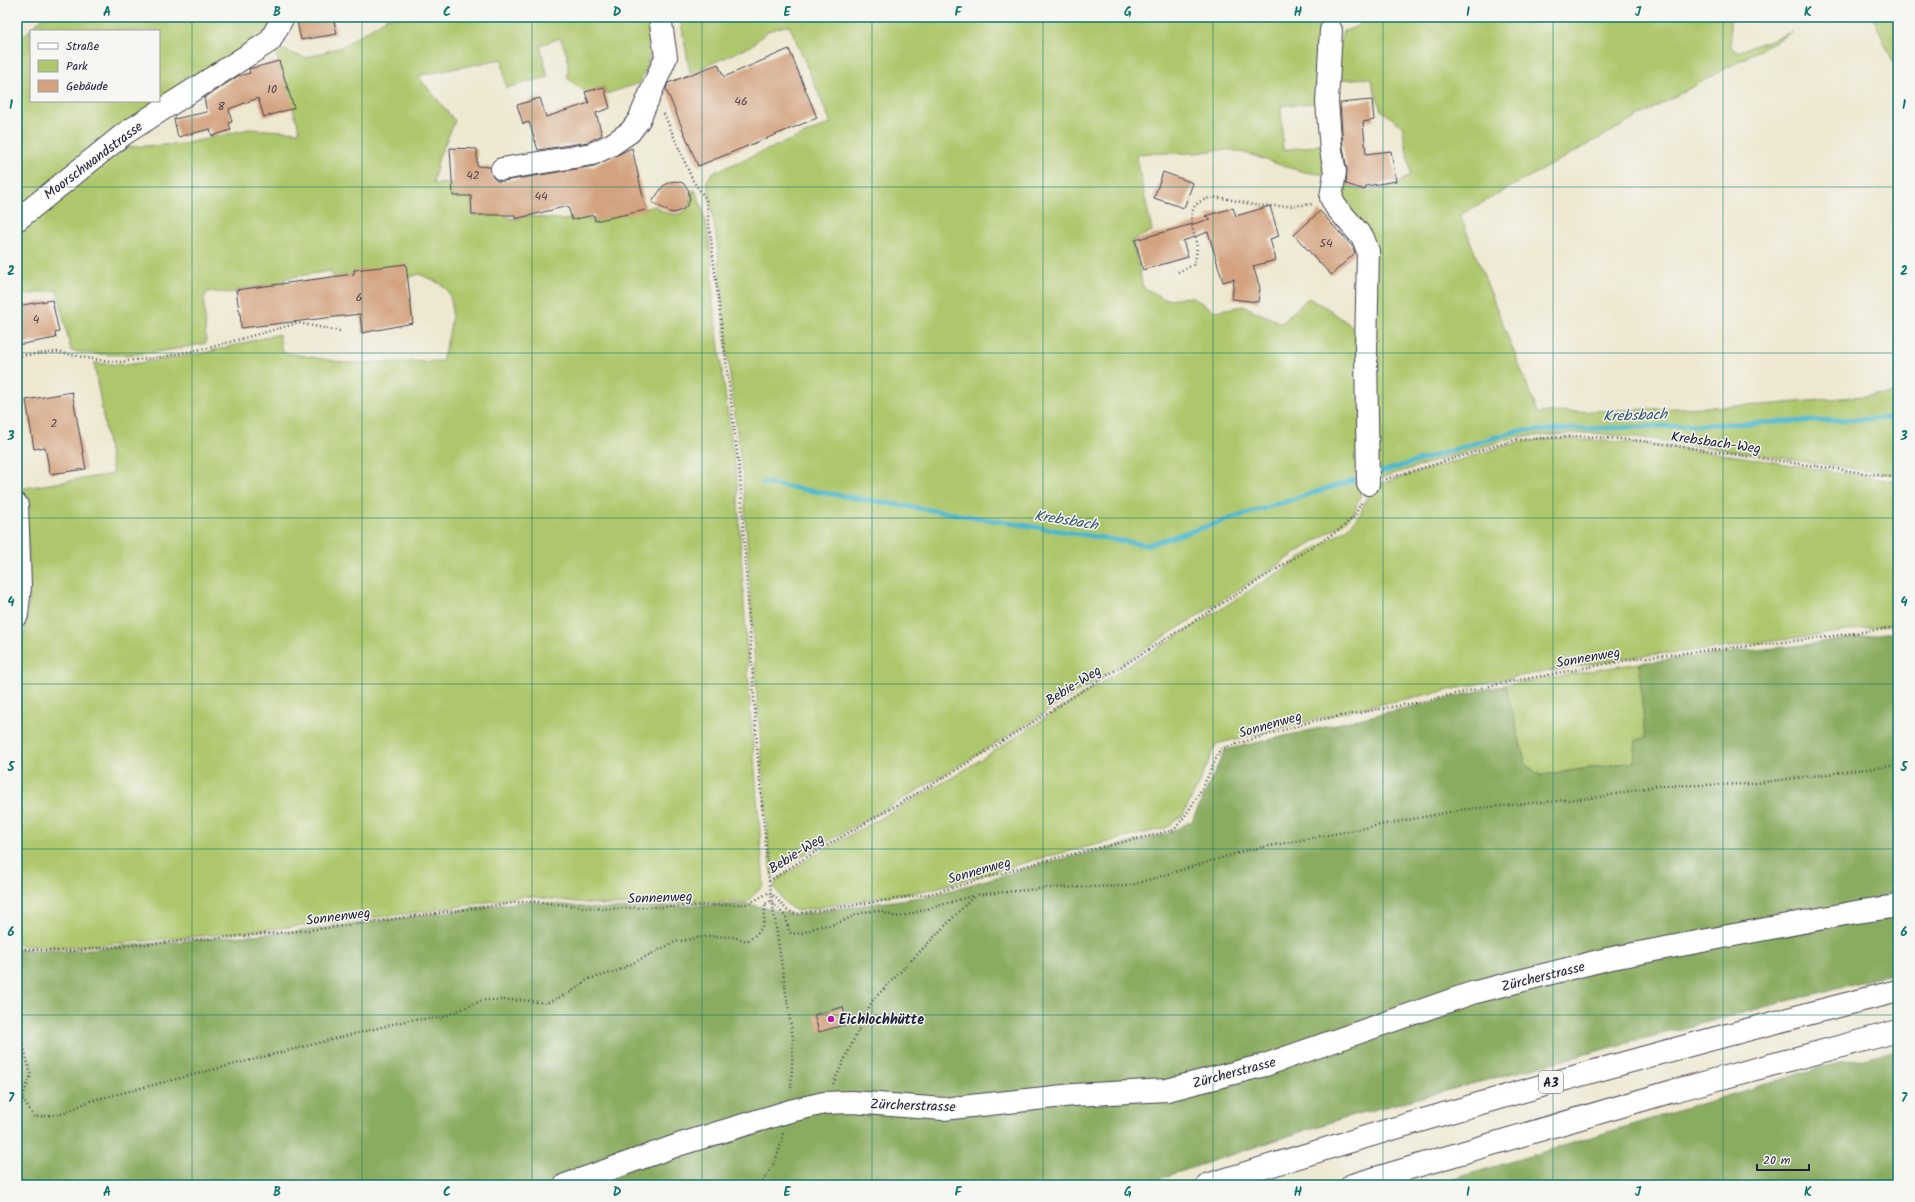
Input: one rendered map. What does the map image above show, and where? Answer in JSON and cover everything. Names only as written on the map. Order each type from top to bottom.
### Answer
[{"type":"main road","name":"Moorschwandstrasse","points":[[17,220],[124,134],[270,41],[283,17]]},
{"type":"main road","points":[[502,169],[592,154],[612,145],[630,132],[639,120],[666,57],[660,17]]},
{"type":"main road","points":[[1336,21],[1327,102],[1331,150],[1335,172],[1331,198],[1336,207],[1363,238],[1368,251],[1366,351],[1368,484]]},
{"type":"main road","points":[[17,505],[20,586],[17,615]]},
{"type":"main road","name":"Zürcherstrasse","points":[[565,1185],[681,1144],[790,1111],[824,1103],[852,1102],[943,1109],[1073,1095],[1167,1090],[1264,1065],[1472,993],[1607,959],[1856,912],[1898,906]]},
{"type":"main road","name":"A3","points":[[1207,1185],[1525,1090],[1752,1027],[1898,991]]},
{"type":"main road","points":[[1352,1185],[1673,1091],[1898,1031]]},
{"type":"path","points":[[653,88],[693,181],[706,199],[740,476],[758,761],[770,892],[793,1039],[790,1111],[785,1126],[781,1148],[773,1167],[760,1185]]},
{"type":"path","points":[[1178,272],[1193,265],[1197,256],[1198,249],[1191,219],[1194,208],[1199,202],[1210,198],[1218,198],[1255,205],[1290,207],[1319,203],[1331,198]]},
{"type":"path","points":[[17,356],[57,352],[119,362],[161,357],[208,348],[298,323],[340,331]]},
{"type":"path","name":"Krebsbach-Weg","points":[[1368,484],[1516,440],[1583,436],[1642,441],[1898,478]]},
{"type":"path","name":"Bebie-Weg","points":[[769,881],[802,860],[955,771],[1339,530],[1354,517],[1368,484]]},
{"type":"path","name":"Sonnenweg","points":[[17,949],[66,951],[311,930],[528,901],[601,909],[748,904],[770,892],[787,910],[796,914],[934,893],[1043,861],[1174,830],[1188,813],[1204,787],[1220,749],[1313,721],[1420,702],[1503,682],[1639,658],[1812,639],[1898,627]]},
{"type":"path","points":[[771,901],[786,917],[789,932],[794,934],[804,933],[823,925],[829,926],[864,912],[882,910],[892,916],[900,917],[975,895],[1047,888],[1128,886],[1248,850],[1466,809],[1601,797],[1654,786],[1749,784],[1898,765]]},
{"type":"path","points":[[824,1103],[872,1001],[975,895]]},
{"type":"path","points":[[17,1023],[31,1075],[22,1098],[34,1117],[62,1114],[90,1101],[242,1062],[409,1020],[441,1018],[483,1000],[521,1000],[547,1003],[570,992],[588,979],[615,972],[675,942],[708,936],[732,937],[748,941],[756,936],[765,923],[765,904],[771,901]]},
{"type":"green space","points":[[43,17],[272,17],[268,33],[17,206],[17,42]]},
{"type":"green space","points":[[386,17],[652,17],[653,35],[651,51],[640,83],[606,94],[604,87],[585,92],[567,78],[567,57],[560,38],[540,45],[548,77],[506,88],[502,59],[418,76],[455,121],[439,157],[433,184],[452,183],[453,196],[471,196],[472,215],[500,215],[515,219],[529,216],[564,220],[586,217],[595,221],[655,206],[668,214],[680,214],[688,206],[691,191],[695,190],[704,216],[710,245],[713,303],[737,482],[750,705],[764,885],[747,902],[603,905],[526,896],[422,912],[256,931],[65,948],[17,945],[17,656],[23,637],[29,595],[24,488],[113,474],[94,363],[126,365],[204,353],[279,334],[282,352],[346,363],[442,361],[451,324],[452,304],[450,295],[446,289],[437,282],[419,274],[407,278],[354,270],[354,274],[333,277],[331,271],[285,278],[285,283],[236,290],[236,292],[207,292],[204,299],[206,343],[172,350],[139,354],[106,355],[71,351],[57,290],[17,296],[17,231],[101,158],[117,156],[125,147],[183,144],[249,129],[300,132],[279,61],[272,46],[305,58],[341,47],[386,19]]},
{"type":"green space","points":[[680,17],[1329,17],[1326,102],[1281,106],[1283,150],[1328,144],[1330,174],[1305,172],[1231,150],[1194,153],[1150,153],[1136,155],[1152,231],[1133,240],[1143,287],[1164,299],[1192,297],[1215,311],[1243,306],[1282,323],[1308,298],[1327,308],[1361,333],[1365,481],[1354,513],[1342,524],[1016,731],[910,795],[800,857],[772,876],[770,867],[756,685],[743,479],[727,353],[717,241],[707,181],[712,173],[831,123],[790,27],[785,26],[768,31],[751,46],[690,73]]},
{"type":"green space","points":[[1372,17],[1730,17],[1731,47],[1737,52],[1792,32],[1460,215],[1538,413],[1763,405],[1898,393],[1898,475],[1651,439],[1594,433],[1516,437],[1374,479],[1372,248],[1343,207],[1339,182],[1364,191],[1376,191],[1395,184],[1411,174],[1402,126],[1381,110],[1370,78],[1334,80],[1342,32],[1353,28]]},
{"type":"green space","points":[[1873,17],[1898,17],[1898,73]]},
{"type":"green space","points":[[1554,439],[1597,440],[1726,454],[1898,482],[1898,624],[1722,648],[1638,656],[1503,679],[1366,707],[1216,744],[1183,815],[1166,828],[1041,858],[933,889],[797,911],[786,904],[776,890],[774,886],[778,879],[813,856],[958,774],[1348,528],[1360,515],[1370,489],[1376,485],[1519,442]]},
{"type":"green space","points":[[1898,631],[1898,972],[1346,1117],[1140,1185],[17,1185],[17,949],[66,951],[311,930],[529,901],[601,909],[748,904],[795,915],[934,895],[1042,864],[1167,834],[1192,821],[1225,750],[1505,685],[1526,765],[1540,775],[1634,762],[1636,740],[1645,738],[1639,663],[1812,644]]},
{"type":"green space","points":[[1639,663],[1645,738],[1636,741],[1634,762],[1540,775],[1526,765],[1505,685]]},
{"type":"green space","points":[[1898,1050],[1898,1185],[1434,1185],[1819,1068]]},
{"type":"building","points":[[296,17],[333,17],[337,34],[301,40]]},
{"type":"building","points":[[789,49],[817,118],[698,166],[666,89],[668,83],[718,64],[724,77]]},
{"type":"building","points":[[279,61],[294,108],[264,117],[258,98],[229,109],[232,122],[229,123],[231,130],[212,136],[210,129],[178,137],[174,119],[207,112],[204,98],[238,76],[250,73],[249,69]]},
{"type":"building","points":[[604,87],[610,108],[596,113],[602,135],[588,142],[538,150],[529,122],[523,124],[517,105],[540,98],[546,117],[589,103],[585,92]]},
{"type":"building","points":[[1372,100],[1374,120],[1363,122],[1366,154],[1391,151],[1396,181],[1366,186],[1365,190],[1346,184],[1347,170],[1343,148],[1340,103]]},
{"type":"building","points":[[450,148],[477,149],[477,166],[490,167],[493,177],[497,181],[504,181],[594,166],[632,148],[646,210],[595,221],[594,215],[572,220],[568,206],[515,219],[515,215],[472,215],[471,196],[453,196]]},
{"type":"building","points":[[1163,172],[1193,183],[1184,208],[1154,198]]},
{"type":"building","points":[[676,181],[683,183],[688,189],[690,200],[686,207],[674,213],[669,212],[652,202],[663,186],[670,182]]},
{"type":"building","points":[[1270,206],[1279,236],[1270,239],[1276,260],[1253,266],[1260,288],[1258,302],[1232,299],[1234,279],[1223,282],[1208,232],[1183,241],[1188,257],[1143,270],[1135,240],[1211,219],[1205,216],[1233,208],[1236,216]]},
{"type":"building","points":[[1320,211],[1353,247],[1355,253],[1331,275],[1294,235]]},
{"type":"building","points":[[406,264],[413,323],[362,333],[360,314],[241,328],[240,310],[236,290],[354,274],[354,270]]},
{"type":"building","points":[[52,300],[59,332],[55,333],[56,338],[17,345],[17,306]]},
{"type":"building","points":[[72,392],[86,469],[50,474],[45,447],[34,449],[26,400]]},
{"type":"building","name":"Eichlochhütte","points":[[843,1007],[847,1024],[819,1032],[814,1015]]},
{"type":"waterway","name":"Krebsbach","points":[[1378,473],[1516,431],[1898,418]]},
{"type":"waterway","name":"Krebsbach","points":[[763,483],[1147,545],[1358,479]]},
{"type":"place","name":"Eichlochhütte","points":[[831,1019]]}]
